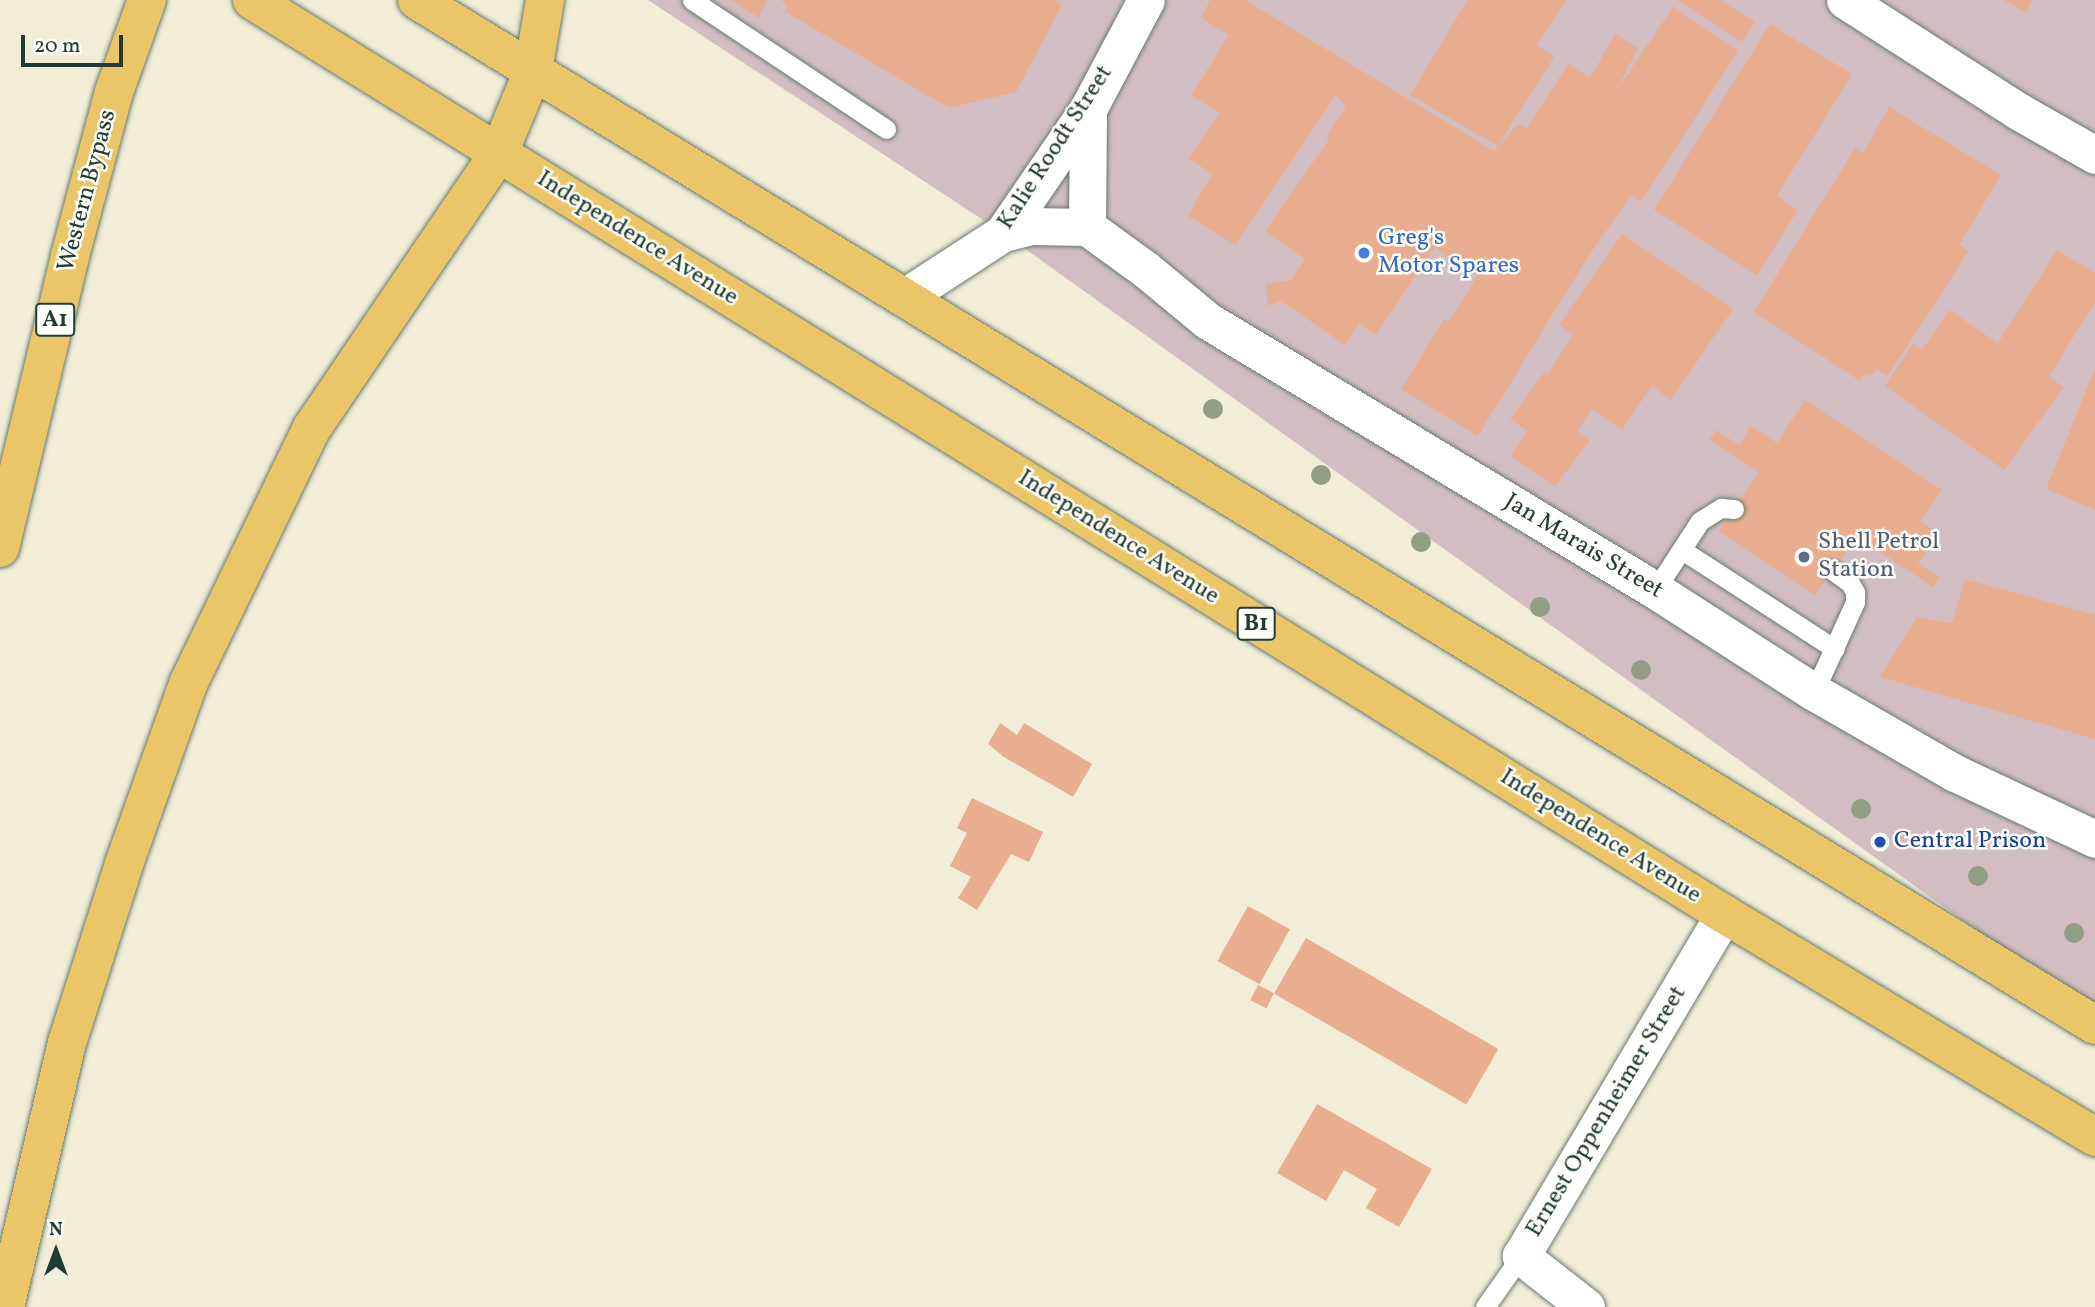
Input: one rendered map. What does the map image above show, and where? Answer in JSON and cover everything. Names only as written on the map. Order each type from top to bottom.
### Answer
[{"type":"main road","name":"Western Bypass","points":[[0,548],[114,92],[147,0]]},
{"type":"main road","name":"Independence Avenue","points":[[252,0],[1724,914],[2095,1137]]},
{"type":"main road","points":[[418,0],[2095,1025]]},
{"type":"main road","points":[[5,1307],[67,1043],[124,864],[188,684],[312,428],[499,153],[533,71],[545,0]]},
{"type":"street","name":"Kalie Roodt Street","points":[[906,296],[1003,233],[1088,108],[1146,0]]},
{"type":"street","points":[[1854,3],[2018,111],[2095,155]]},
{"type":"street","points":[[1003,233],[1031,226],[1087,227],[1088,108]]},
{"type":"street","name":"Jan Marais Street","points":[[1087,227],[1145,269],[1208,321],[1655,590],[1814,692],[1955,773],[2095,839]]},
{"type":"street","name":"Ernest Oppenheimer Street","points":[[1521,1256],[1724,914]]},
{"type":"street","points":[[1521,1256],[1586,1307]]},
{"type":"lane","points":[[692,0],[886,129]]},
{"type":"lane","points":[[1655,590],[1700,521],[1721,508],[1734,509]]},
{"type":"lane","points":[[1682,550],[1835,649]]},
{"type":"lane","points":[[1814,692],[1855,602],[1855,592],[1850,583],[1832,570]]},
{"type":"lane","name":"Ernest Oppenheimer Street","points":[[1485,1307],[1521,1256]]},
{"type":"shaded area","points":[[648,0],[2095,0],[2095,1015],[1003,233]]},
{"type":"building","points":[[731,0],[767,0],[759,18]]},
{"type":"building","points":[[781,0],[1053,0],[1062,5],[1016,92],[949,108],[784,11],[788,6]]},
{"type":"building","points":[[1210,0],[1245,0],[1494,151],[1518,124],[1527,128],[1568,64],[1590,78],[1615,34],[1638,48],[1617,90],[1673,7],[1738,51],[1641,202],[1631,195],[1586,260],[1478,436],[1401,389],[1444,319],[1449,322],[1477,276],[1435,247],[1376,335],[1359,324],[1345,345],[1281,301],[1268,306],[1266,284],[1291,280],[1305,259],[1265,231],[1330,138],[1326,136],[1346,106],[1336,95],[1235,245],[1188,216],[1212,174],[1189,158],[1220,113],[1191,95],[1229,35],[1201,18]]},
{"type":"building","points":[[1468,0],[1566,0],[1537,45],[1554,57],[1498,146],[1410,95]]},
{"type":"building","points":[[1677,0],[1720,0],[1755,22],[1742,42]]},
{"type":"building","points":[[2003,0],[2032,0],[2026,12]]},
{"type":"building","points":[[1770,24],[1852,74],[1777,196],[1798,210],[1757,275],[1654,210]]},
{"type":"building","points":[[1889,107],[2001,175],[1960,244],[1968,252],[1888,376],[1876,369],[1871,376],[1864,374],[1860,381],[1754,312],[1855,148],[1863,153]]},
{"type":"building","points":[[1622,234],[1733,309],[1671,400],[1652,386],[1622,429],[1592,409],[1577,431],[1590,440],[1555,486],[1510,456],[1527,431],[1510,419],[1545,371],[1548,374],[1573,335],[1559,325]]},
{"type":"building","points":[[2057,250],[2095,273],[2095,302],[2049,377],[2064,387],[2004,470],[1885,386],[1913,343],[1922,350],[1949,310],[1998,343]]},
{"type":"building","points":[[2095,368],[2095,510],[2046,489]]},
{"type":"building","points":[[1805,400],[1942,490],[1921,521],[1938,533],[1918,564],[1939,577],[1933,587],[1857,537],[1815,595],[1719,531],[1759,472],[1709,440],[1716,430],[1739,445],[1751,426],[1777,443]]},
{"type":"building","points":[[1965,579],[2095,615],[2095,739],[1880,677],[1917,617],[1952,623]]},
{"type":"building","points":[[1000,723],[1017,735],[1024,723],[1092,764],[1073,797],[1004,757],[988,744]]},
{"type":"building","points":[[972,798],[1043,832],[1029,862],[1011,854],[977,910],[958,898],[971,877],[950,866],[967,833],[957,828]]},
{"type":"building","points":[[1248,906],[1290,929],[1259,984],[1217,961]]},
{"type":"building","points":[[1306,938],[1498,1049],[1466,1104],[1274,993]]},
{"type":"building","points":[[1258,985],[1274,993],[1266,1008],[1250,1000]]},
{"type":"building","points":[[1317,1104],[1432,1169],[1399,1227],[1366,1208],[1377,1189],[1344,1170],[1326,1201],[1277,1173]]},
{"type":"place","name":"Greg's Motor Spares","points":[[1364,253]]},
{"type":"place","name":"Shell Petrol Station","points":[[1804,557]]},
{"type":"place","name":"Central Prison","points":[[1880,842]]}]
